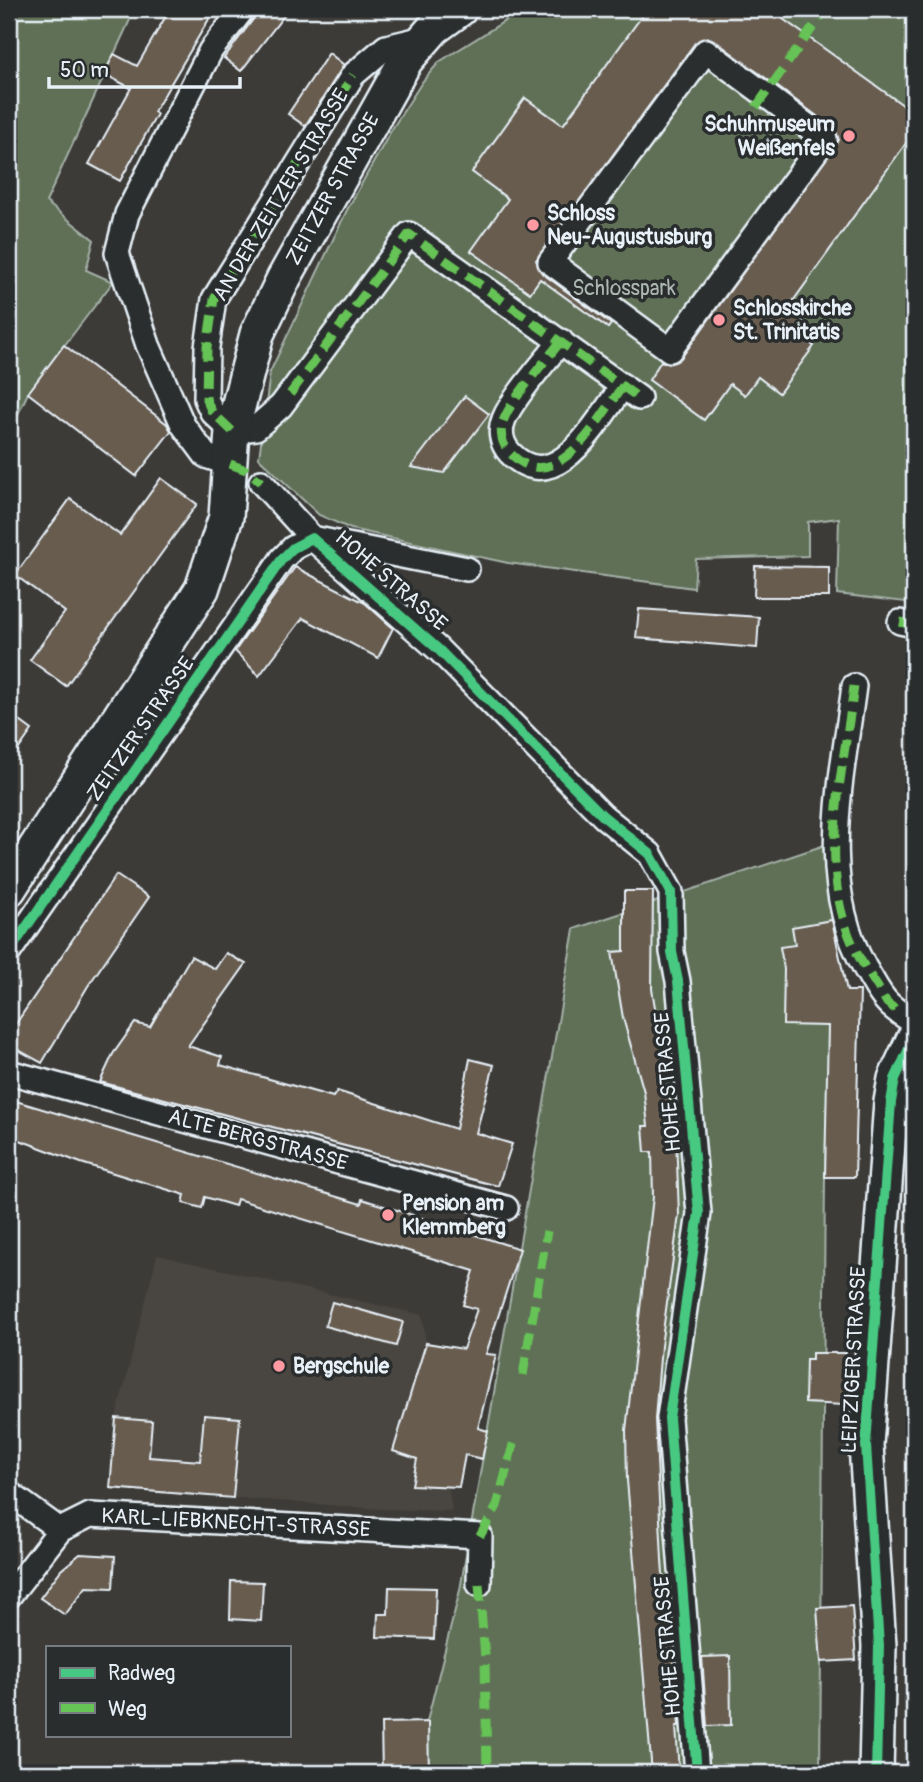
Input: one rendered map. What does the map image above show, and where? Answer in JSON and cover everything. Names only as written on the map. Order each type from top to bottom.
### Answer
[{"type":"main road","name":"ZEITZER STRASSE","points":[[9,889],[202,589],[226,517],[232,431],[257,334],[284,278],[383,98],[424,38],[460,9]]},
{"type":"main road","name":"LEIPZIGER STRASSE","points":[[876,1773],[879,1646],[866,1445],[869,1385],[891,1102],[895,1079],[914,1038]]},
{"type":"street","points":[[230,464],[206,457],[186,431],[148,345],[117,253],[127,214],[211,50],[243,9]]},
{"type":"street","name":"AN DER ZEITZER STRASSE","points":[[232,431],[212,412],[206,399],[207,347],[215,299],[353,75],[386,47],[424,38]]},
{"type":"street","points":[[706,51],[825,139],[670,350],[550,262],[706,51]]},
{"type":"street","points":[[232,431],[256,428],[281,406],[409,234],[561,341],[631,392],[555,466],[536,470],[518,461],[505,448],[500,433],[505,417],[561,341]]},
{"type":"street","name":"HOHE STRASSE","points":[[261,482],[312,538],[439,650],[603,816],[650,854],[671,892],[672,952],[678,981],[699,1213],[669,1419],[697,1773]]},
{"type":"street","points":[[312,538],[467,569]]},
{"type":"street","name":"ZEITZER STRASSE","points":[[9,952],[282,559],[293,548],[312,538]]},
{"type":"street","points":[[854,686],[834,842],[840,903],[853,946],[870,976],[887,1003],[914,1023]]},
{"type":"street","name":"ALTE BERGSTRASSE","points":[[9,1072],[506,1208]]},
{"type":"street","points":[[9,1493],[60,1530],[9,1596]]},
{"type":"street","name":"KARL-LIEBKNECHT-STRASSE","points":[[60,1530],[90,1515],[480,1536],[478,1584]]},
{"type":"shaded area","name":"Bergschule","points":[[157,1255],[422,1315],[452,1511],[380,1509],[110,1488],[116,1418]]},
{"type":"green space","points":[[9,9],[135,9],[46,202],[94,240],[86,270],[113,282],[28,393],[9,433]]},
{"type":"green space","name":"Schlosspark","points":[[524,9],[914,9],[914,603],[837,594],[839,518],[808,522],[808,556],[696,559],[694,588],[508,563],[351,529],[319,515],[259,458],[270,372],[347,210],[392,129],[422,82],[439,62]]},
{"type":"green space","points":[[834,842],[825,1177],[820,1773],[414,1773],[460,1590],[574,929]]},
{"type":"building","points":[[170,9],[215,9],[154,112],[157,114],[120,181],[89,164],[131,88],[104,74],[114,54],[137,66]]},
{"type":"building","points":[[261,9],[289,9],[241,71],[224,58]]},
{"type":"building","name":"Schloss Neu-Augustusburg","points":[[647,9],[769,9],[914,113],[914,132],[791,304],[807,315],[794,332],[814,346],[779,393],[758,377],[745,395],[730,384],[704,420],[649,380],[661,361],[669,364],[681,358],[839,140],[833,128],[714,40],[707,37],[695,43],[536,260],[542,273],[611,324],[608,328],[540,279],[530,293],[471,251],[508,199],[472,172],[525,98],[563,125]]},
{"type":"building","points":[[329,53],[344,65],[305,126],[288,114]]},
{"type":"building","points":[[64,345],[167,424],[171,431],[136,476],[28,393]]},
{"type":"building","points":[[465,396],[489,414],[444,473],[411,467]]},
{"type":"building","points":[[161,478],[197,504],[66,686],[30,660],[65,612],[15,575],[70,499],[120,535]]},
{"type":"building","points":[[755,566],[829,567],[829,597],[754,597]]},
{"type":"building","points":[[295,567],[365,603],[393,628],[378,658],[303,618],[259,676],[235,651]]},
{"type":"building","points":[[639,609],[759,617],[757,648],[636,638]]},
{"type":"building","points":[[9,713],[32,730],[9,763]]},
{"type":"building","points":[[116,875],[149,897],[88,986],[42,1063],[9,1045],[9,1034]]},
{"type":"building","points":[[624,891],[653,891],[652,989],[676,1136],[679,1215],[661,1346],[655,1419],[669,1657],[674,1657],[679,1726],[676,1726],[679,1773],[652,1773],[627,1480],[626,1430],[653,1197],[652,1152],[645,1152],[643,1126],[648,1126],[644,1092],[623,1018],[612,952],[624,951]]},
{"type":"building","points":[[832,920],[847,991],[860,991],[855,1177],[825,1177],[828,1026],[783,1025],[784,969],[780,947],[795,945],[792,927]]},
{"type":"building","points":[[226,953],[246,964],[188,1046],[222,1057],[220,1065],[333,1097],[337,1091],[456,1129],[470,1059],[494,1065],[476,1133],[512,1144],[498,1186],[100,1082],[113,1054],[135,1023],[150,1027],[191,956],[215,969]]},
{"type":"building","points":[[9,1099],[361,1204],[362,1199],[520,1249],[486,1354],[496,1355],[478,1428],[488,1431],[482,1459],[465,1455],[459,1487],[412,1485],[417,1459],[393,1451],[426,1343],[463,1349],[477,1309],[463,1305],[474,1271],[237,1199],[235,1206],[205,1197],[202,1208],[183,1203],[185,1195],[81,1163],[9,1136]]},
{"type":"building","points":[[332,1302],[403,1322],[396,1346],[325,1326]]},
{"type":"building","points":[[812,1353],[846,1353],[844,1405],[805,1403],[806,1359],[812,1359]]},
{"type":"building","points":[[204,1415],[240,1418],[233,1498],[110,1488],[116,1418],[152,1421],[149,1457],[200,1461]]},
{"type":"building","points":[[80,1554],[115,1556],[113,1588],[86,1587],[65,1615],[40,1598],[61,1570]]},
{"type":"building","points":[[231,1581],[263,1582],[261,1621],[230,1619]]},
{"type":"building","points":[[389,1587],[436,1588],[434,1639],[377,1637],[378,1614],[388,1614]]},
{"type":"building","points":[[852,1606],[856,1660],[821,1662],[817,1608]]},
{"type":"building","points":[[730,1656],[731,1725],[707,1726],[702,1657]]},
{"type":"building","points":[[428,1722],[429,1773],[382,1773],[381,1723]]},
{"type":"marked path","points":[[756,107],[826,9]]},
{"type":"marked path","points":[[904,9],[914,16]]},
{"type":"marked path","points":[[232,431],[212,412],[206,399],[207,347],[214,299],[353,75]]},
{"type":"marked path","points":[[290,394],[409,234],[639,398]]},
{"type":"marked path","points":[[561,341],[508,410],[502,437],[510,453],[527,465],[543,467],[559,461],[588,435],[623,386]]},
{"type":"marked path","points":[[230,464],[246,470],[261,482]]},
{"type":"marked path","points":[[900,622],[914,625]]},
{"type":"marked path","points":[[854,686],[836,818],[837,884],[843,916],[854,947],[887,1003],[895,1009]]},
{"type":"marked path","points":[[523,1375],[547,1231]]},
{"type":"marked path","points":[[480,1536],[497,1506],[514,1441]]},
{"type":"marked path","points":[[479,1584],[485,1658],[487,1773]]},
{"type":"cycle path","points":[[9,952],[282,559],[293,548],[312,538],[439,650],[603,816],[650,854],[671,892],[672,952],[678,981],[699,1213],[669,1418],[697,1773]]},
{"type":"cycle path","points":[[876,1773],[879,1646],[866,1445],[891,1102],[895,1079],[914,1038]]},
{"type":"place","name":"Schuhmuseum Weißenfels","points":[[849,136]]},
{"type":"place","name":"Schloss Neu-Augustusburg","points":[[533,225]]},
{"type":"place","name":"Schlosskirche St. Trinitatis","points":[[719,320]]},
{"type":"place","name":"Pension am Klemmberg","points":[[388,1215]]},
{"type":"place","name":"Bergschule","points":[[279,1366]]}]
